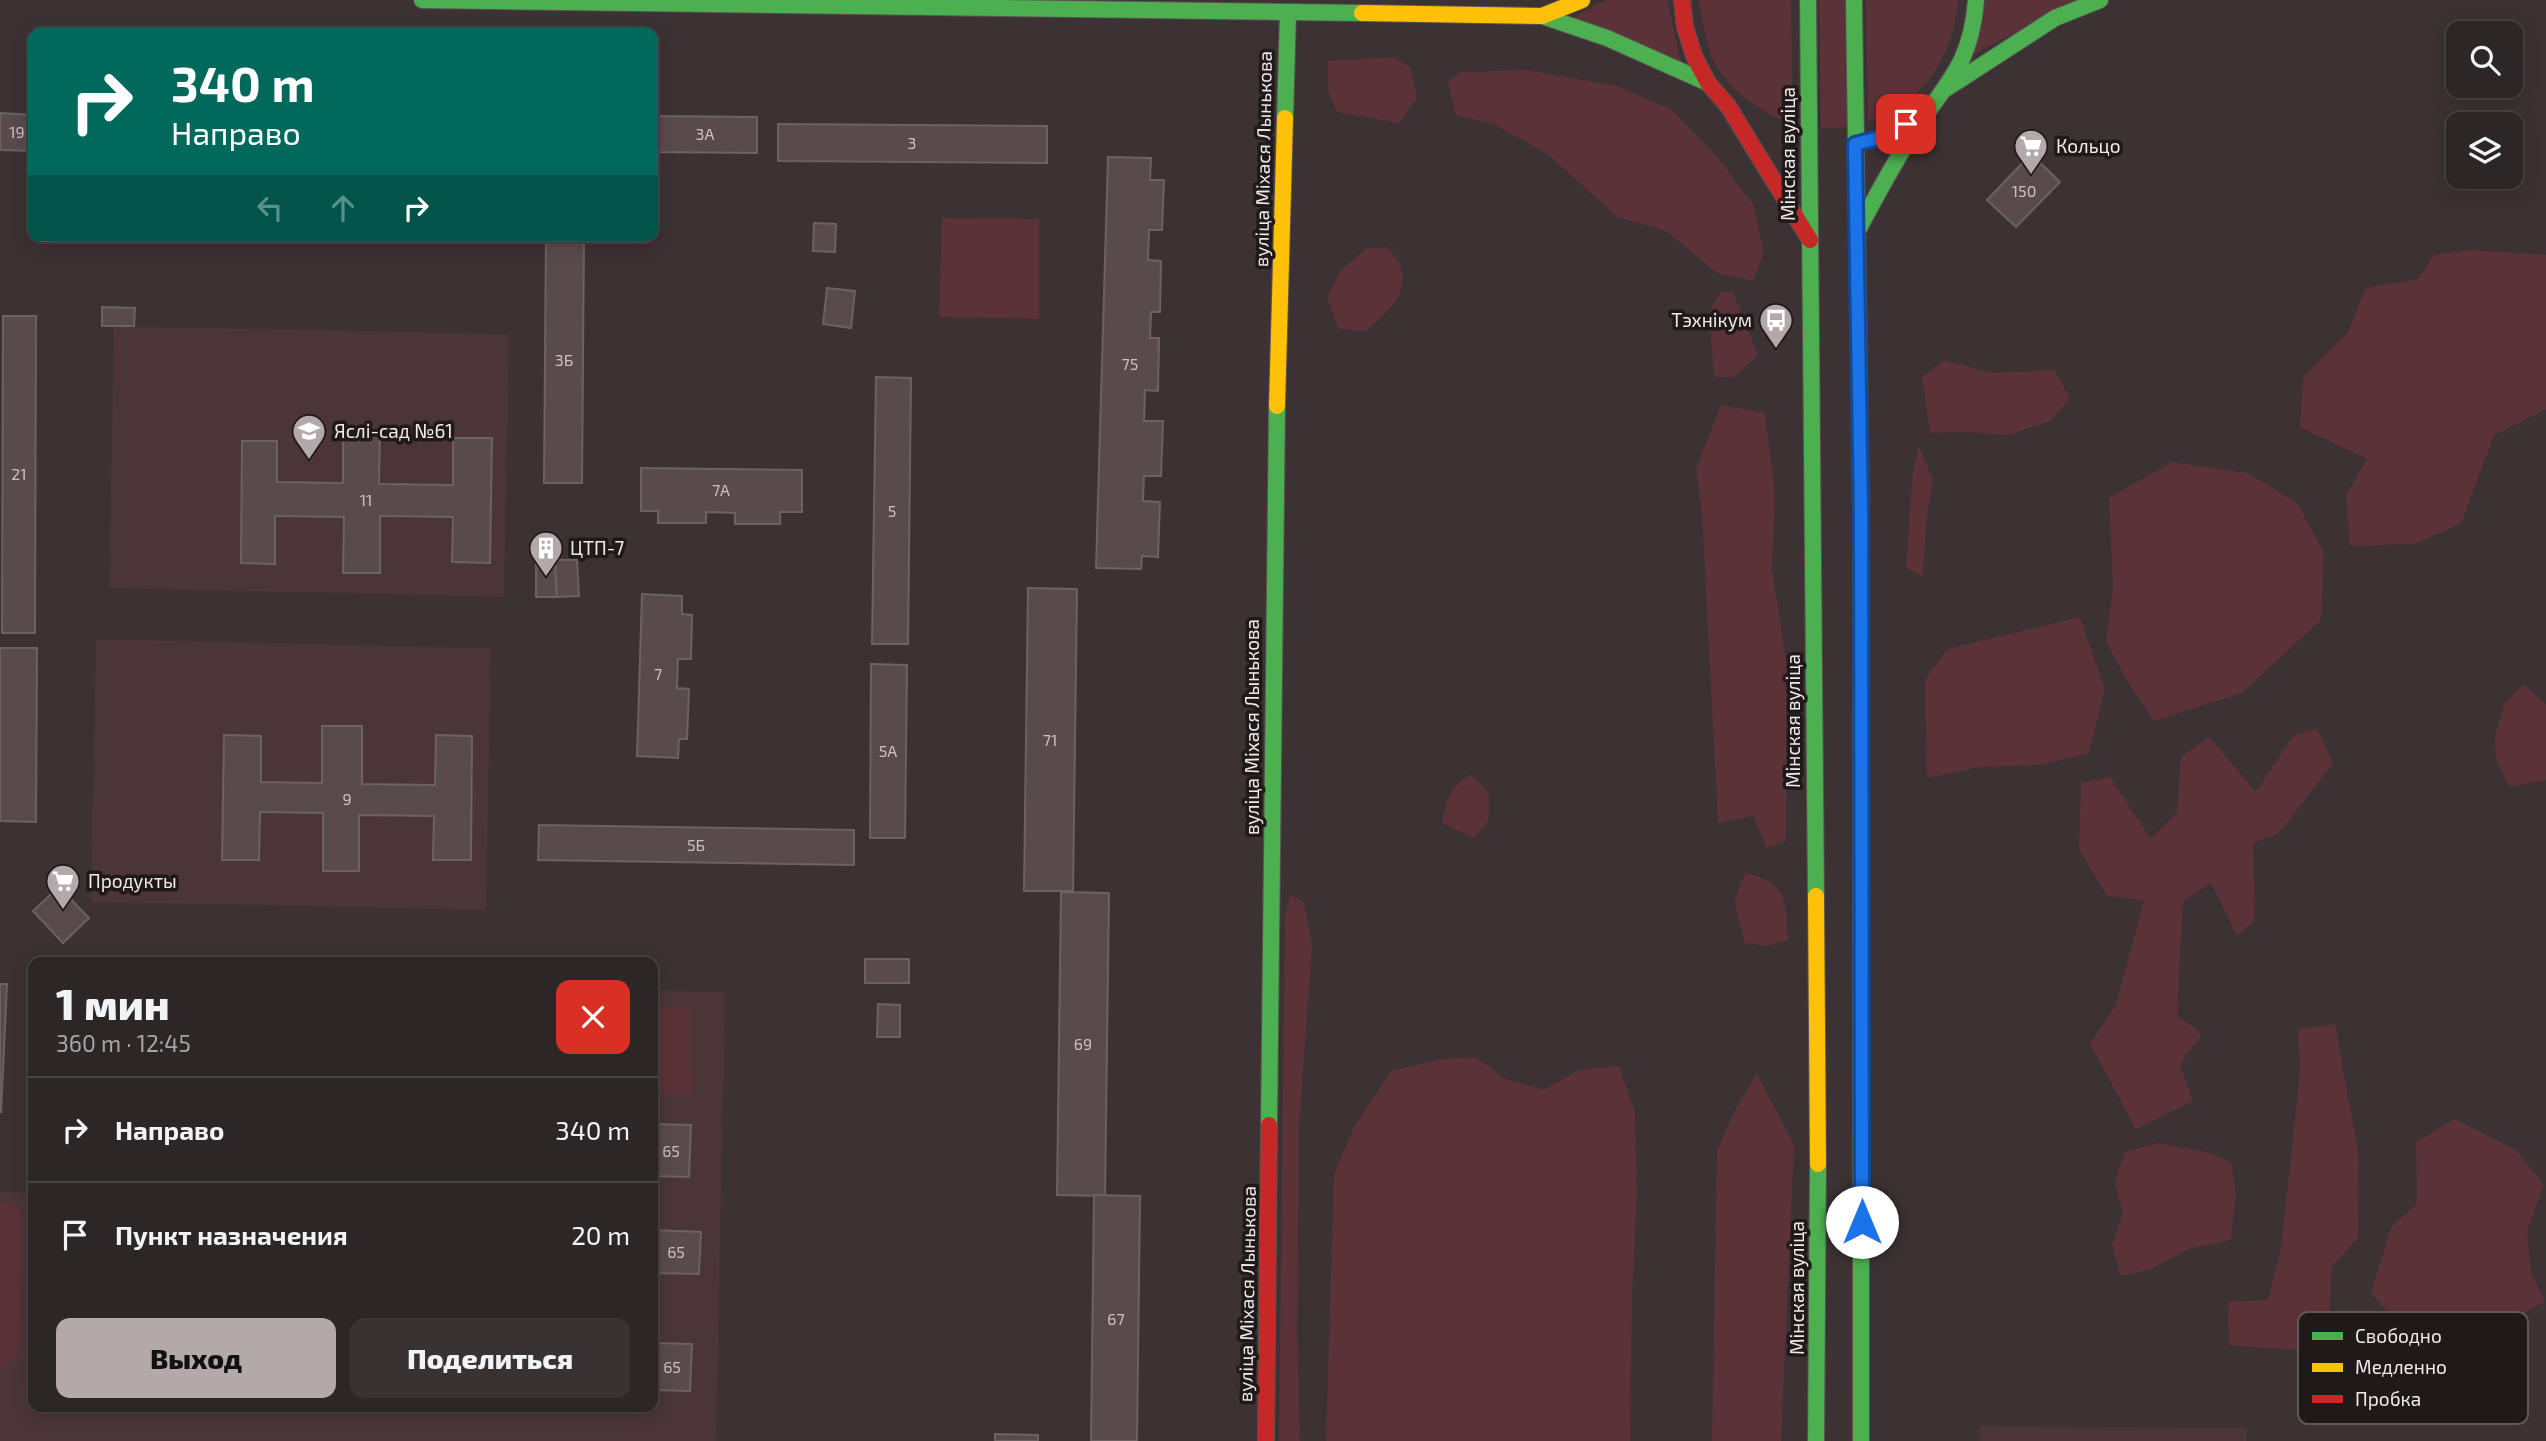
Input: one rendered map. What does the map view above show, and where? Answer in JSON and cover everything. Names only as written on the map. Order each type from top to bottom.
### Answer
[{"type":"main road","points":[[422,0],[1542,16],[1582,0]]},
{"type":"main road","points":[[1682,0],[1685,27],[1694,56],[1708,83],[1728,106],[1810,240]]},
{"type":"main road","name":"Мінская вуліца","points":[[1808,0],[1815,145],[1810,240],[1818,1212],[1816,1441]]},
{"type":"main road","points":[[1854,0],[1855,235],[1861,512],[1861,1441]]},
{"type":"main road","points":[[1855,235],[1891,167],[1929,108],[1947,88],[1964,59],[1974,27],[1976,0]]},
{"type":"main road","points":[[1947,88],[2055,18],[2100,0]]},
{"type":"main road","name":"вуліца Міхася Лынькова","points":[[1266,1441],[1275,490],[1288,13]]},
{"type":"main road","points":[[1542,16],[1607,38],[1708,83]]},
{"type":"main road","points":[[1728,106],[1762,129]]},
{"type":"main road","points":[[1894,131],[1929,108]]},
{"type":"main road","points":[[1790,140],[1815,145]]},
{"type":"shaded area","points":[[1606,0],[1667,0],[1681,62],[1572,18]]},
{"type":"shaded area","points":[[1698,0],[1791,0],[1793,125],[1755,105],[1722,75],[1709,49]]},
{"type":"shaded area","points":[[1819,0],[1846,0],[1848,127],[1821,128]]},
{"type":"shaded area","points":[[1866,0],[1958,0],[1950,40],[1932,75],[1905,103],[1868,122]]},
{"type":"shaded area","points":[[1986,0],[2079,0],[1974,54]]},
{"type":"shaded area","points":[[1394,57],[1410,67],[1417,98],[1399,123],[1337,112],[1328,90],[1328,61]]},
{"type":"shaded area","points":[[1527,70],[1617,86],[1672,110],[1717,156],[1754,206],[1764,253],[1753,281],[1717,273],[1666,231],[1617,217],[1549,155],[1492,123],[1456,116],[1448,81],[1461,72]]},
{"type":"shaded area","points":[[942,218],[1039,219],[1039,319],[939,317]]},
{"type":"shaded area","points":[[1387,247],[1399,263],[1402,285],[1399,294],[1381,318],[1366,331],[1339,329],[1327,298],[1341,270],[1367,248]]},
{"type":"shaded area","points":[[2469,250],[2546,255],[2546,409],[2494,435],[2461,523],[2415,544],[2350,546],[2346,495],[2367,459],[2300,427],[2303,378],[2347,334],[2366,288],[2418,279],[2434,255]]},
{"type":"shaded area","points":[[1720,292],[1733,292],[1758,355],[1734,377],[1714,377],[1709,312]]},
{"type":"shaded area","name":"Яслі-сад №61","points":[[114,326],[509,334],[504,597],[109,588]]},
{"type":"shaded area","points":[[1944,360],[1993,373],[2054,370],[2070,398],[2050,421],[2008,435],[1930,433],[1922,377]]},
{"type":"shaded area","points":[[1721,405],[1765,413],[1775,493],[1772,569],[1787,668],[1786,841],[1767,848],[1753,816],[1718,823],[1702,511],[1696,469]]},
{"type":"shaded area","points":[[1919,446],[1933,480],[1926,524],[1923,577],[1906,568],[1913,469]]},
{"type":"shaded area","points":[[2172,462],[2247,473],[2297,503],[2324,552],[2321,620],[2242,693],[2154,721],[2129,684],[2106,642],[2113,588],[2109,498]]},
{"type":"shaded area","points":[[2080,617],[2105,690],[2088,754],[2038,765],[1980,767],[1927,778],[1925,680],[1947,649]]},
{"type":"shaded area","points":[[96,639],[491,648],[486,910],[91,902]]},
{"type":"shaded area","points":[[2523,684],[2546,704],[2546,780],[2509,787],[2496,759],[2495,737],[2504,705]]},
{"type":"shaded area","points":[[2317,728],[2333,763],[2279,833],[2253,843],[2255,920],[2237,936],[2211,883],[2183,901],[2177,1015],[2202,1034],[2180,1065],[2193,1101],[2136,1129],[2090,1044],[2116,1005],[2144,900],[2107,896],[2079,849],[2081,783],[2110,777],[2151,839],[2177,812],[2181,757],[2209,737],[2256,792],[2293,736]]},
{"type":"shaded area","points":[[1472,774],[1489,794],[1489,819],[1474,838],[1442,823],[1450,794]]},
{"type":"shaded area","points":[[1745,872],[1770,882],[1782,896],[1788,940],[1768,946],[1745,943],[1734,902]]},
{"type":"shaded area","points":[[1290,895],[1304,902],[1312,945],[1299,1128],[1297,1333],[1300,1441],[1279,1441],[1285,916]]},
{"type":"shaded area","points":[[658,990],[725,992],[716,1441],[0,1441],[0,1192],[28,1192],[28,1412],[658,1412]]},
{"type":"shaded area","points":[[658,1006],[690,1007],[691,1094],[658,1094]]},
{"type":"shaded area","points":[[2335,1024],[2359,1158],[2358,1238],[2332,1266],[2329,1312],[2298,1312],[2298,1349],[2229,1345],[2228,1302],[2268,1300],[2281,1248],[2300,1073],[2298,1029]]},
{"type":"shaded area","points":[[1475,1057],[1506,1079],[1543,1090],[1579,1070],[1619,1066],[1635,1112],[1637,1197],[1632,1294],[1630,1441],[1326,1441],[1334,1174],[1354,1127],[1391,1071],[1442,1059]]},
{"type":"shaded area","points":[[1757,1074],[1794,1145],[1781,1441],[1712,1441],[1717,1151],[1735,1110]]},
{"type":"shaded area","points":[[2455,1119],[2516,1150],[2544,1185],[2527,1231],[2531,1272],[2545,1301],[2527,1312],[2388,1312],[2371,1293],[2391,1227],[2417,1204],[2416,1142]]},
{"type":"shaded area","points":[[2159,1143],[2210,1153],[2231,1162],[2236,1192],[2231,1240],[2191,1248],[2149,1270],[2121,1276],[2112,1245],[2123,1213],[2115,1182],[2125,1152]]},
{"type":"shaded area","points":[[0,1202],[17,1207],[23,1217],[19,1350],[10,1364],[4,1367],[0,1367]]},
{"type":"shaded area","points":[[1980,1426],[2246,1428],[2246,1441],[1980,1441]]},
{"type":"building","points":[[0,113],[28,115],[28,151],[0,150]]},
{"type":"building","points":[[658,116],[757,117],[757,153],[658,152]]},
{"type":"building","points":[[778,124],[1047,126],[1047,163],[778,161]]},
{"type":"building","points":[[2031,154],[2060,182],[2016,227],[1987,200]]},
{"type":"building","points":[[1108,157],[1151,158],[1150,180],[1164,180],[1162,230],[1149,230],[1148,260],[1161,261],[1160,312],[1151,312],[1150,338],[1159,338],[1158,391],[1145,390],[1144,421],[1163,421],[1161,476],[1144,476],[1143,501],[1160,502],[1158,557],[1142,556],[1141,569],[1096,568]]},
{"type":"building","points":[[814,223],[836,224],[835,252],[813,251]]},
{"type":"building","points":[[546,242],[584,242],[582,483],[544,483]]},
{"type":"building","points":[[827,288],[855,291],[851,328],[823,324]]},
{"type":"building","points":[[102,307],[135,308],[134,326],[102,326]]},
{"type":"building","points":[[3,316],[36,316],[35,633],[2,633]]},
{"type":"building","points":[[876,377],[911,378],[908,644],[872,644]]},
{"type":"building","points":[[343,428],[380,429],[379,484],[453,485],[453,438],[492,438],[490,563],[452,562],[453,517],[380,516],[380,573],[343,573],[344,517],[275,516],[275,564],[241,563],[242,441],[277,441],[277,482],[343,483]]},
{"type":"building","points":[[641,468],[802,470],[802,512],[780,512],[780,524],[735,524],[735,513],[706,512],[706,523],[658,523],[658,511],[641,511]]},
{"type":"building","name":"ЦТП-7","points":[[536,560],[555,560],[557,597],[536,597]]},
{"type":"building","points":[[555,560],[577,560],[579,596],[557,597]]},
{"type":"building","points":[[1028,588],[1077,589],[1073,891],[1024,891]]},
{"type":"building","points":[[642,594],[682,596],[682,614],[692,615],[691,659],[678,659],[677,688],[689,689],[687,739],[679,739],[678,758],[637,756]]},
{"type":"building","points":[[0,648],[37,648],[36,822],[0,821]]},
{"type":"building","points":[[871,664],[907,665],[905,838],[870,838]]},
{"type":"building","points":[[322,726],[362,726],[362,784],[435,785],[436,735],[472,736],[471,860],[433,860],[434,816],[359,815],[359,871],[323,871],[323,813],[260,812],[259,860],[222,860],[224,735],[261,736],[261,782],[322,783]]},
{"type":"building","points":[[539,825],[854,830],[854,865],[538,860]]},
{"type":"building","points":[[59,887],[89,918],[63,943],[33,911]]},
{"type":"building","points":[[1061,892],[1109,893],[1105,1196],[1057,1195]]},
{"type":"building","points":[[865,959],[909,959],[909,983],[865,983]]},
{"type":"building","points":[[0,984],[7,984],[1,1112],[0,1112]]},
{"type":"building","points":[[878,1004],[900,1005],[900,1037],[877,1037]]},
{"type":"building","points":[[658,1124],[691,1125],[689,1177],[658,1176]]},
{"type":"building","points":[[1094,1195],[1140,1196],[1137,1441],[1091,1441]]},
{"type":"building","points":[[658,1230],[701,1232],[699,1274],[658,1273]]},
{"type":"building","points":[[658,1343],[692,1344],[690,1391],[658,1390]]},
{"type":"building","points":[[995,1434],[1038,1435],[1038,1441],[995,1441]]},
{"type":"traffic: fast","points":[[422,0],[1362,13]]},
{"type":"traffic: fast","points":[[1808,0],[1816,896]]},
{"type":"traffic: fast","points":[[1854,0],[1861,512],[1861,762]]},
{"type":"traffic: fast","points":[[1858,230],[1905,147],[1962,58],[1969,42],[1976,0]]},
{"type":"traffic: fast","points":[[1947,88],[2055,18],[2100,0]]},
{"type":"traffic: fast","points":[[1285,118],[1288,13]]},
{"type":"traffic: fast","points":[[1542,16],[1607,38],[1708,83]]},
{"type":"traffic: fast","points":[[1269,1125],[1277,406]]},
{"type":"traffic: fast","points":[[1816,1441],[1818,1164]]},
{"type":"traffic: fast","points":[[1861,1185],[1861,1441]]},
{"type":"traffic: slow","points":[[1362,13],[1542,16],[1582,0]]},
{"type":"traffic: slow","points":[[1277,406],[1285,118]]},
{"type":"traffic: slow","points":[[1861,762],[1861,1185]]},
{"type":"traffic: slow","points":[[1816,896],[1818,1164]]},
{"type":"traffic: jam","points":[[1682,0],[1685,27],[1694,56],[1708,83],[1728,106],[1810,240]]},
{"type":"traffic: jam","points":[[1266,1441],[1269,1125]]},
{"type":"place","name":"Кольцо","points":[[2031,176]]},
{"type":"place","name":"Тэхнікум","points":[[1776,350]]},
{"type":"place","name":"Яслі-сад №61","points":[[309,461]]},
{"type":"place","name":"ЦТП-7","points":[[546,578]]},
{"type":"place","name":"Продукты","points":[[63,911]]},
{"type":"route","points":[[1862,1222],[1861,512],[1855,144],[1882,137],[1906,124]]}]
